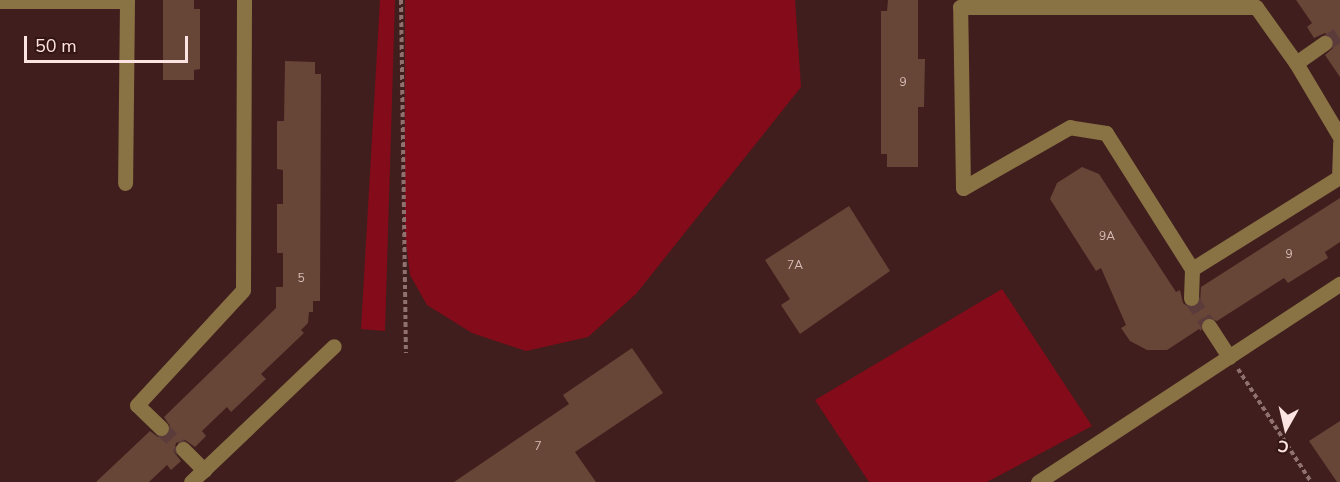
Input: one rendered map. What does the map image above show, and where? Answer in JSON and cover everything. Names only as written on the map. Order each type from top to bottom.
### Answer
[{"type":"lane","points":[[161,428],[136,405],[243,290],[243,0]]},
{"type":"lane","points":[[0,1],[127,1],[125,183]]},
{"type":"lane","points":[[1191,297],[1192,269],[1106,134],[1070,127],[963,188],[960,7],[1029,4],[1256,7],[1296,63],[1340,137]]},
{"type":"lane","points":[[1296,63],[1325,43]]},
{"type":"lane","points":[[1192,269],[1339,177],[1340,142]]},
{"type":"lane","points":[[1039,482],[1340,284]]},
{"type":"lane","points":[[1209,326],[1230,357]]},
{"type":"lane","points":[[191,482],[334,346]]},
{"type":"lane","points":[[183,449],[204,470]]},
{"type":"path","points":[[401,0],[406,353]]},
{"type":"path","points":[[1230,357],[1311,482]]},
{"type":"shaded area","points":[[380,0],[395,0],[385,331],[361,329]]},
{"type":"shaded area","points":[[405,0],[795,0],[801,87],[636,294],[588,337],[526,351],[472,333],[427,305],[410,275],[405,235]]},
{"type":"shaded area","points":[[1002,289],[1092,426],[987,482],[869,482],[815,400]]},
{"type":"building","points":[[163,0],[194,0],[194,9],[200,9],[200,69],[194,70],[194,80],[163,80]]},
{"type":"building","points":[[888,0],[918,0],[918,59],[925,59],[924,107],[918,107],[918,167],[887,167],[887,154],[881,154],[881,11],[887,11]]},
{"type":"building","points":[[1296,0],[1340,0],[1340,77],[1325,55],[1333,48],[1333,38],[1325,33],[1314,38],[1307,27],[1312,23]]},
{"type":"building","points":[[285,61],[315,62],[315,74],[321,74],[320,301],[313,301],[313,312],[309,312],[308,323],[301,330],[304,333],[261,374],[266,379],[231,412],[227,407],[202,431],[206,436],[195,447],[185,440],[176,443],[174,452],[181,461],[171,470],[167,465],[149,482],[96,482],[150,431],[158,437],[168,435],[170,426],[164,417],[276,308],[276,287],[283,287],[283,253],[277,253],[277,204],[283,204],[283,170],[277,169],[277,121],[284,121]]},
{"type":"building","points":[[1082,167],[1099,174],[1176,292],[1180,290],[1183,303],[1190,308],[1200,303],[1201,287],[1340,198],[1340,242],[1325,252],[1328,258],[1288,283],[1284,278],[1217,321],[1204,318],[1201,331],[1199,329],[1167,350],[1147,350],[1130,341],[1121,328],[1126,325],[1101,268],[1096,271],[1050,199],[1057,183]]},
{"type":"building","points":[[849,206],[890,271],[800,334],[781,305],[790,299],[765,260]]},
{"type":"building","points":[[632,348],[663,393],[575,452],[596,482],[454,482],[569,404],[563,395]]},
{"type":"building","points":[[1340,421],[1340,482],[1337,482],[1309,441]]},
{"type":"tunnel","points":[[1325,43],[1340,34]]},
{"type":"tunnel","points":[[1191,298],[1209,326]]},
{"type":"tunnel","points":[[161,428],[183,449]]}]
